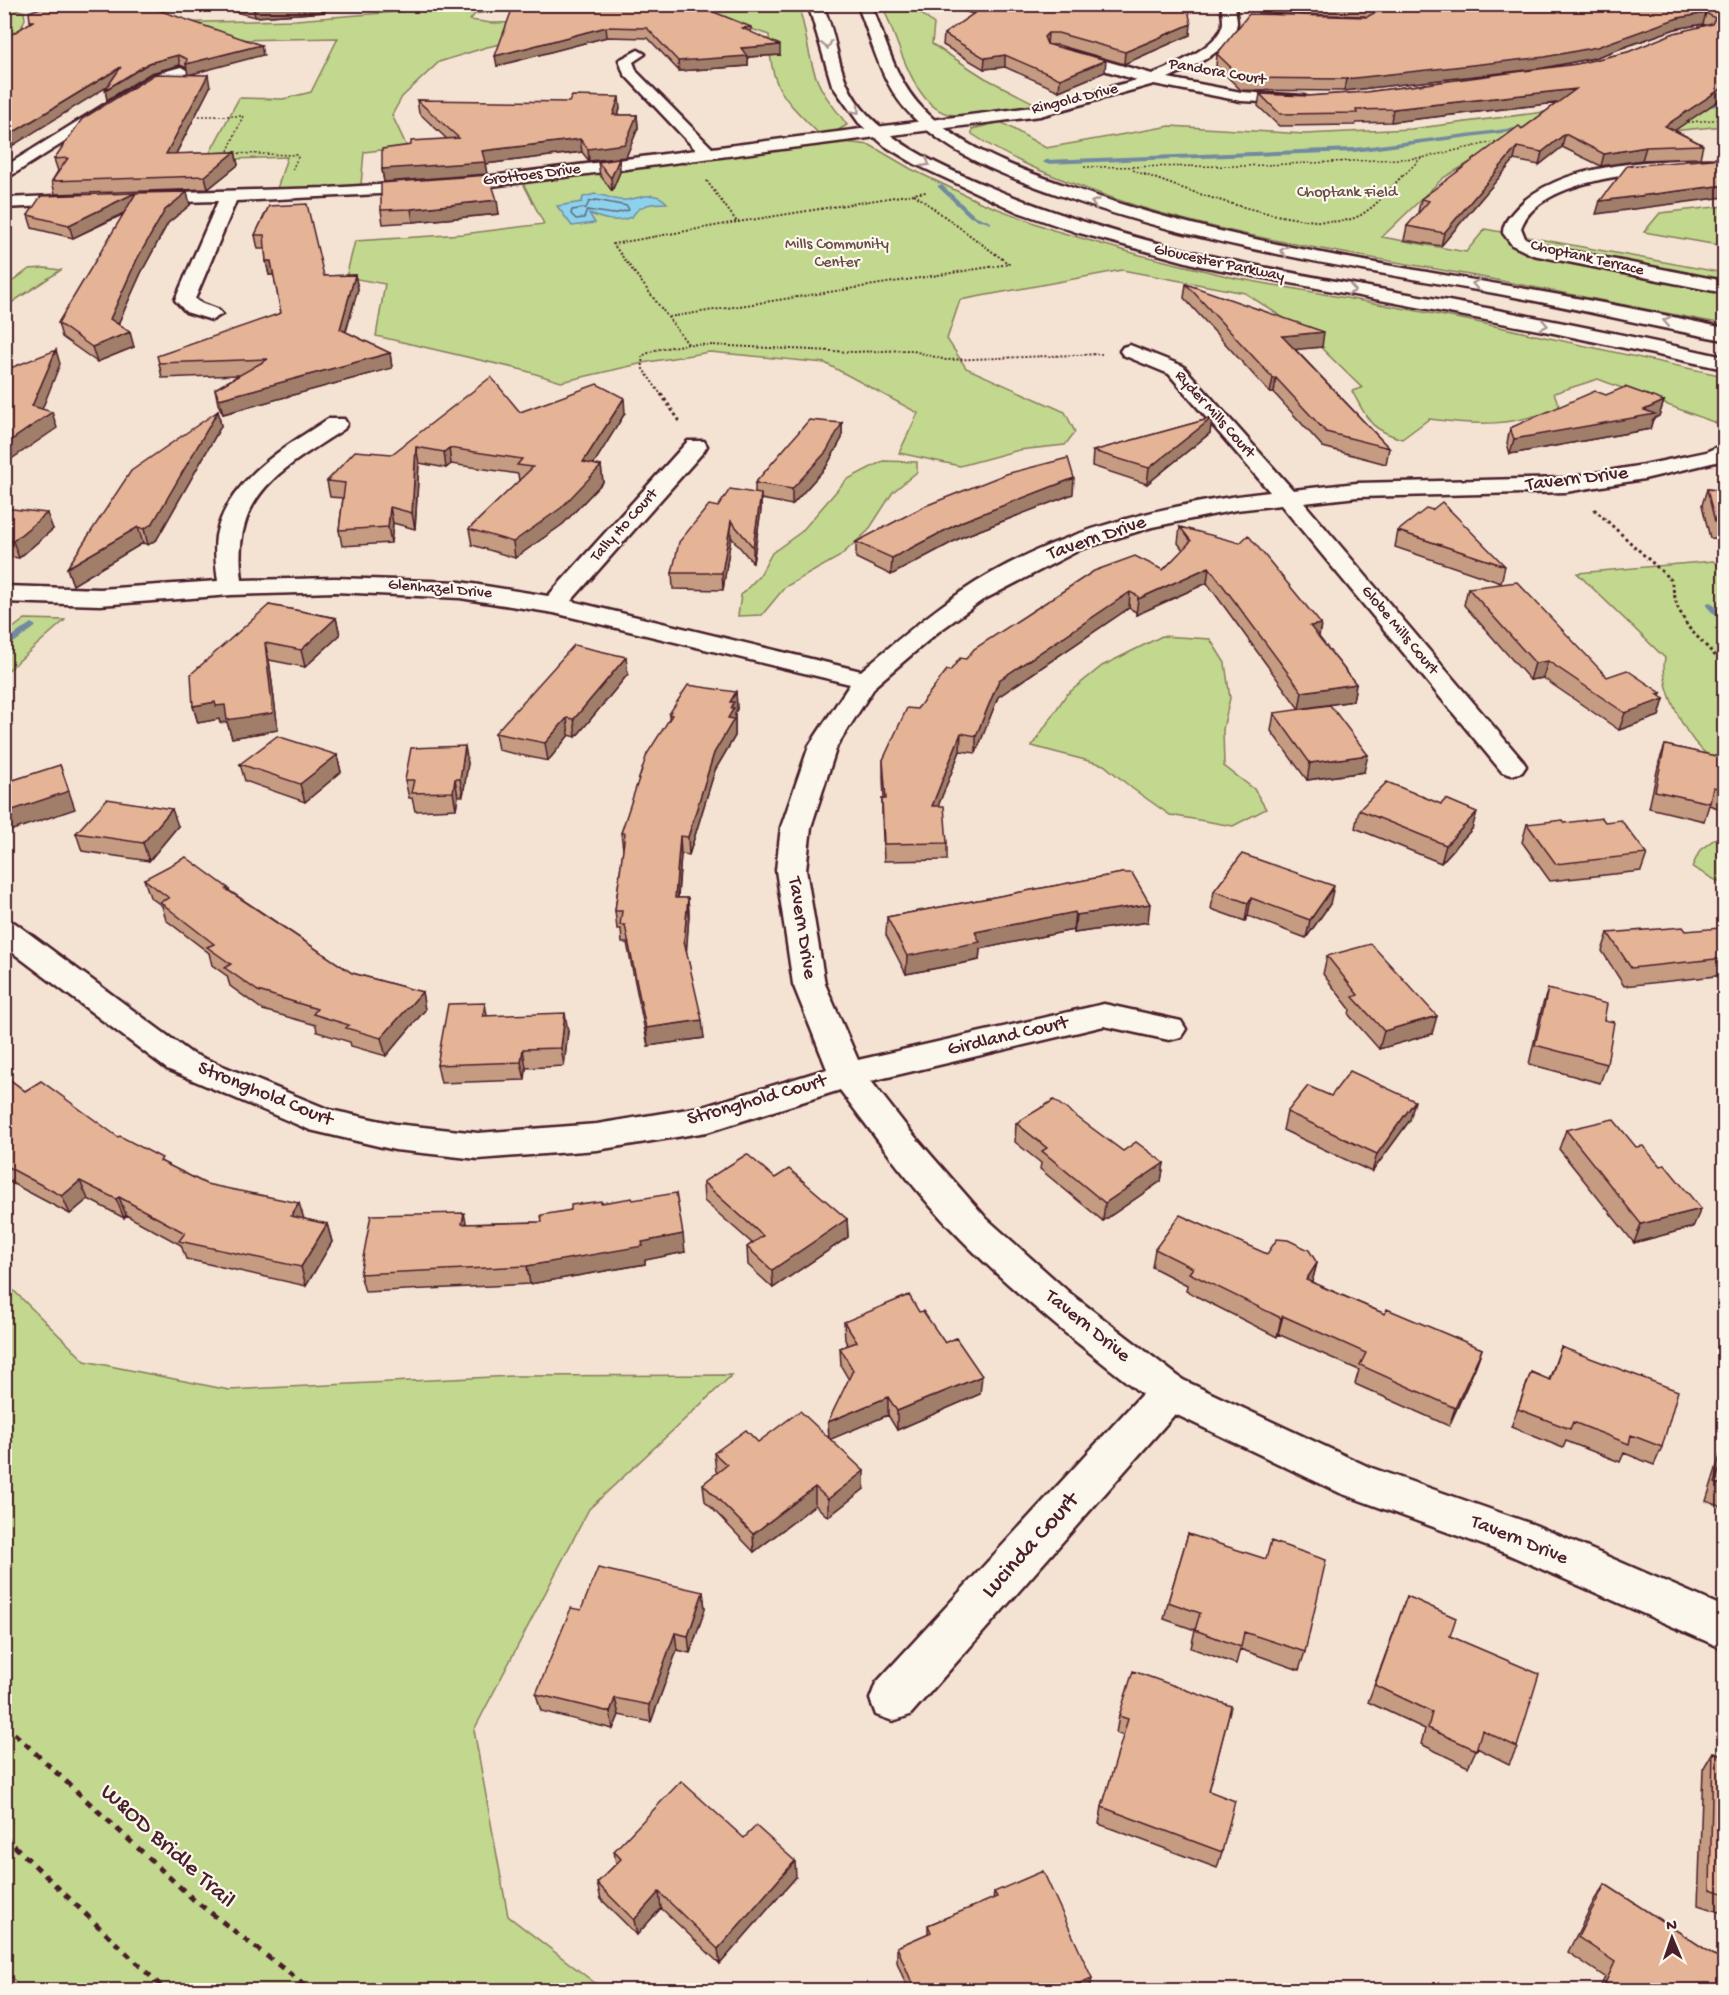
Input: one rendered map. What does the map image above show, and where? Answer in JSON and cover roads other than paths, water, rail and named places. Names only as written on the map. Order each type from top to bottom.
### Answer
[{"type":"street","name":"Gloucester Parkway","points":[[815,4],[819,12],[832,69],[840,89],[853,107],[877,132],[940,171],[1022,209],[1102,237],[1271,277],[1543,324],[1725,363]]},
{"type":"street","name":"Gloucester Parkway","points":[[864,4],[892,80],[905,99],[933,125],[966,149],[1000,166],[1078,197],[1136,217],[1220,238],[1533,295],[1725,334]]},
{"type":"street","name":"Ringold Drive","points":[[877,132],[1040,111],[1080,102],[1179,68],[1210,52],[1225,38],[1235,14]]},
{"type":"street","name":"Pandora Court","points":[[1052,50],[1149,79],[1226,96],[1324,101]]},
{"type":"street","points":[[638,54],[626,60],[631,75],[708,153]]},
{"type":"street","points":[[4,175],[158,78],[181,71]]},
{"type":"street","name":"Grottoes Drive","points":[[123,199],[461,185],[877,132]]},
{"type":"street","name":"Choptank Terrace","points":[[1725,165],[1664,166],[1615,173],[1563,186],[1527,206],[1512,224],[1511,231],[1514,238],[1540,252],[1725,287]]},
{"type":"street","points":[[212,314],[193,308],[185,300],[229,196]]},
{"type":"street","points":[[4,203],[100,200]]},
{"type":"street","name":"Ryder Mills Court","points":[[1130,351],[1176,370],[1286,496]]},
{"type":"street","points":[[231,588],[229,530],[243,502],[274,467],[336,424]]},
{"type":"street","name":"Tally Ho Court","points":[[554,605],[696,446]]},
{"type":"street","name":"Tavern Drive","points":[[1721,456],[1644,472],[1566,484],[1357,490],[1286,496],[1236,503],[1147,521],[1072,544],[1008,575],[972,596],[866,680],[823,746],[796,827],[791,870],[809,984],[848,1076],[897,1140],[973,1228],[1057,1305],[1169,1392],[1355,1480],[1520,1539],[1725,1628]]},
{"type":"street","name":"Globe Mills Court","points":[[1286,496],[1512,766]]},
{"type":"street","name":"Glenhazel Drive","points":[[4,594],[100,597],[231,588],[386,586],[460,590],[554,605],[866,680]]},
{"type":"street","name":"Stronghold Court","points":[[4,930],[179,1061],[323,1121],[395,1137],[478,1146],[597,1137],[707,1119],[848,1076]]},
{"type":"street","name":"Girdland Court","points":[[848,1076],[1104,1015],[1169,1029]]},
{"type":"street","name":"Lucinda Court","points":[[893,1699],[1169,1392]]},
{"type":"water","points":[[595,194],[620,200],[656,196],[667,203],[647,205],[638,209],[632,217],[620,220],[605,219],[589,213],[595,223],[572,226],[557,206],[582,202],[583,197]]},
{"type":"waterway","points":[[1696,107],[1724,103]]},
{"type":"waterway","points":[[1046,162],[1354,150],[1530,128]]},
{"type":"waterway","points":[[940,186],[972,216],[989,223]]},
{"type":"waterway","points":[[1710,605],[1724,619]]},
{"type":"waterway","points":[[4,647],[31,626]]},
{"type":"park label","name":"Choptank Field","points":[[1347,193]]},
{"type":"park label","name":"Mills Community Center","points":[[837,254]]}]
